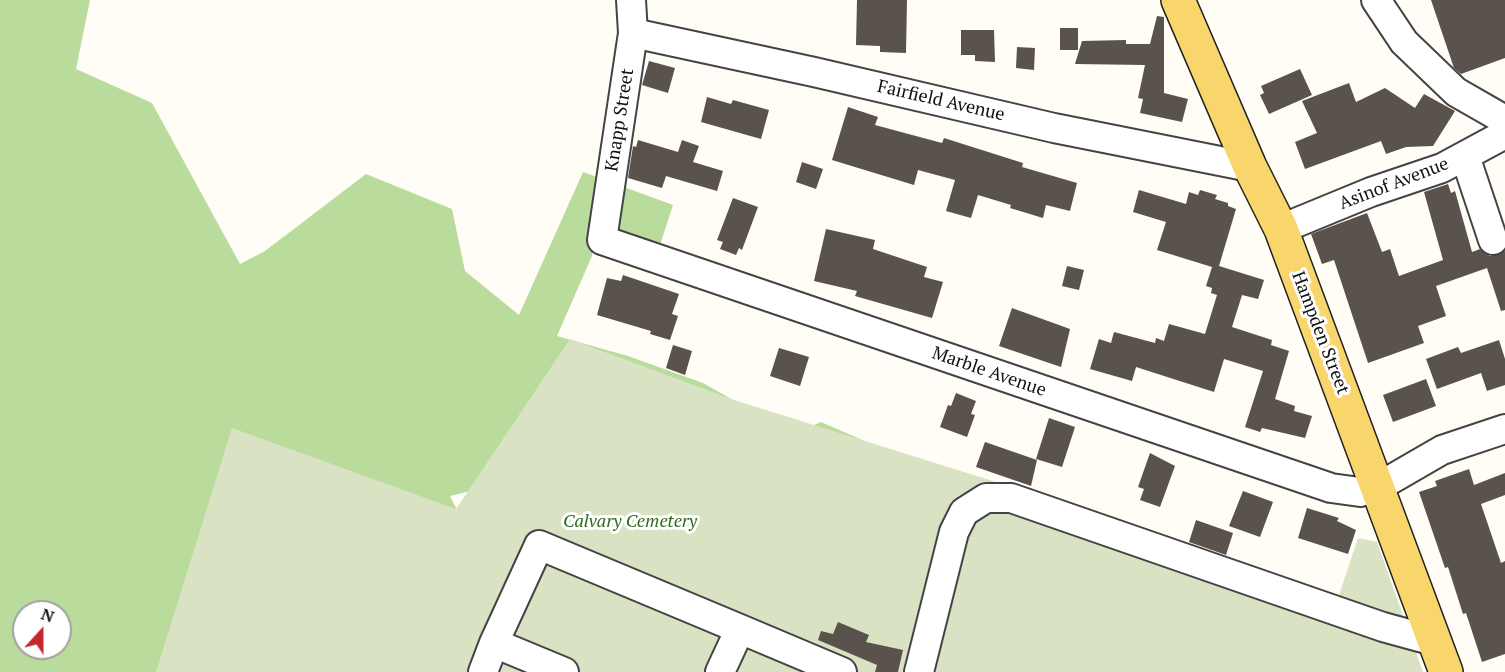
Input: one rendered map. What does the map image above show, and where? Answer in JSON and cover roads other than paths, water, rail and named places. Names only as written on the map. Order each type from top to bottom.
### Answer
[{"type":"main road","name":"Hampden Street","points":[[1178,0],[1250,167],[1281,229],[1446,672]]},
{"type":"street","name":"Knapp Street","points":[[602,240],[633,33],[632,0]]},
{"type":"street","points":[[1376,0],[1404,42],[1456,92],[1505,120]]},
{"type":"street","name":"Fairfield Avenue","points":[[633,33],[1054,128],[1250,167]]},
{"type":"street","name":"Asinof Avenue","points":[[1281,229],[1371,192],[1443,168],[1505,134]]},
{"type":"street","points":[[1465,156],[1493,240]]},
{"type":"street","name":"Marble Avenue","points":[[602,240],[1331,488],[1360,492],[1378,487]]},
{"type":"street","points":[[1378,487],[1442,450],[1505,429]]},
{"type":"street","points":[[919,672],[954,532],[964,512],[986,498],[1011,498],[1383,627],[1434,641]]},
{"type":"street","points":[[483,672],[494,642],[539,544],[842,672]]},
{"type":"street","points":[[720,672],[740,629]]},
{"type":"street","points":[[494,642],[564,672]]},
{"type":"park label","name":"Calvary Cemetery","points":[[630,522]]}]
